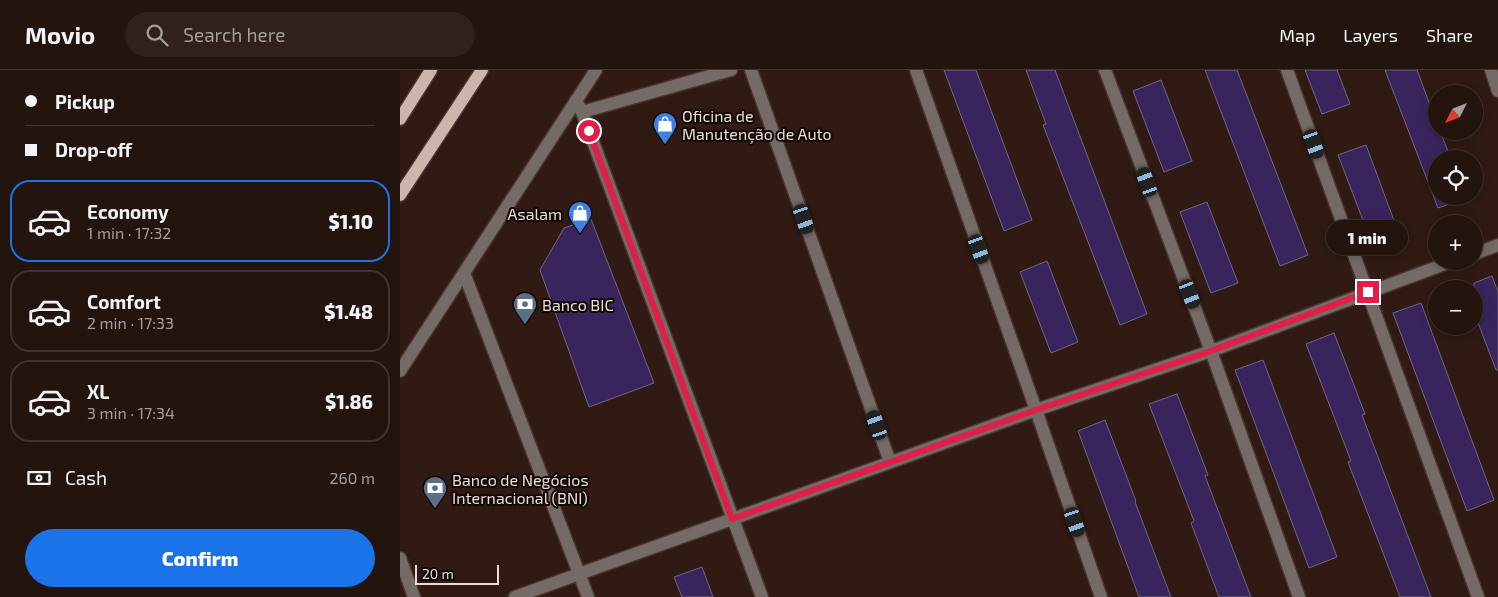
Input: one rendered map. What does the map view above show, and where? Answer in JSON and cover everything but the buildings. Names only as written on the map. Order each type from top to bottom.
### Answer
[{"type":"main road","points":[[400,119],[431,70]]},
{"type":"main road","points":[[400,195],[482,70]]},
{"type":"street","points":[[400,371],[596,70]]},
{"type":"street","points":[[582,112],[731,70]]},
{"type":"street","points":[[751,70],[890,462]]},
{"type":"street","points":[[916,70],[1101,597]]},
{"type":"street","points":[[1105,70],[1211,351],[1298,597]]},
{"type":"street","points":[[1287,70],[1478,597]]},
{"type":"street","points":[[1491,70],[1498,91]]},
{"type":"street","points":[[576,100],[762,597]]},
{"type":"street","points":[[1483,251],[1498,245]]},
{"type":"street","points":[[515,597],[1036,410],[1211,351],[1428,270]]},
{"type":"street","points":[[464,273],[588,597]]},
{"type":"street","points":[[400,558],[414,597]]},
{"type":"place","name":"Oficina de Manutenção de Auto","points":[[665,145]]},
{"type":"place","name":"Asalam","points":[[580,234]]},
{"type":"place","name":"Banco BIC","points":[[525,325]]},
{"type":"place","name":"Banco de Negócios Internacional (BNI)","points":[[435,509]]},
{"type":"route","points":[[589,131],[732,519],[1036,410],[1211,351],[1368,292]]}]
